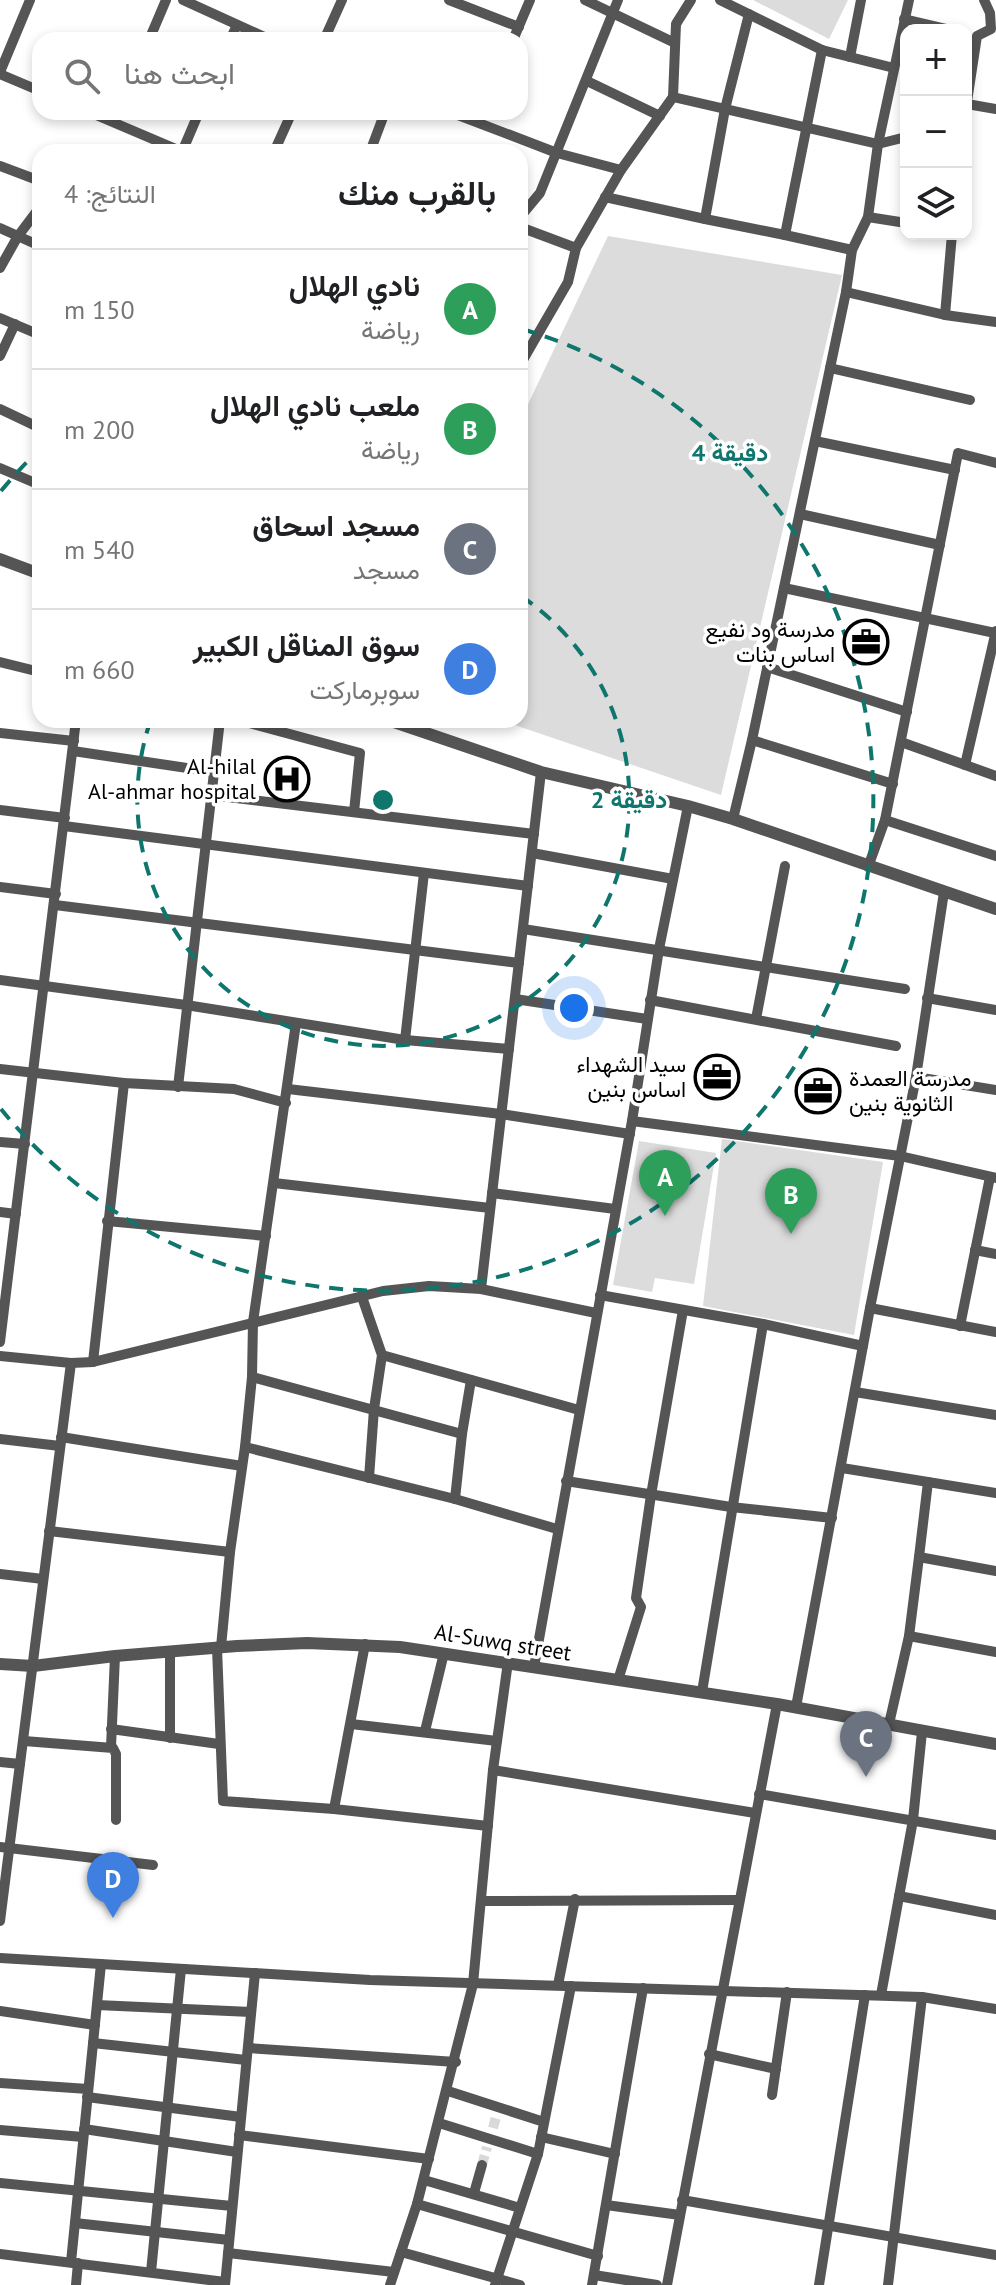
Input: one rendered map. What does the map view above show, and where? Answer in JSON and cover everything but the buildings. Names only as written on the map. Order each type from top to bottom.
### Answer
[{"type":"street","points":[[30,0],[0,73],[32,87]]},
{"type":"street","points":[[152,32],[166,0]]},
{"type":"street","points":[[183,0],[253,32]]},
{"type":"street","points":[[328,32],[342,0]]},
{"type":"street","points":[[449,0],[519,27]]},
{"type":"street","points":[[517,32],[530,0]]},
{"type":"street","points":[[585,0],[675,43]]},
{"type":"street","points":[[528,207],[540,193],[618,0]]},
{"type":"street","points":[[528,351],[568,282],[576,248],[605,197],[673,97],[676,24],[691,0]]},
{"type":"street","points":[[720,0],[822,50],[894,68]]},
{"type":"street","points":[[850,57],[861,0]]},
{"type":"street","points":[[733,819],[800,514],[852,250],[868,217],[878,144],[909,0]]},
{"type":"street","points":[[972,35],[994,29],[984,0]]},
{"type":"street","points":[[705,219],[725,109],[749,14]]},
{"type":"street","points":[[904,19],[925,24]]},
{"type":"street","points":[[234,32],[237,25]]},
{"type":"street","points":[[785,235],[822,50]]},
{"type":"street","points":[[587,81],[660,116]]},
{"type":"street","points":[[673,97],[878,144],[900,138]]},
{"type":"street","points":[[972,107],[996,109]]},
{"type":"street","points":[[120,120],[166,144]]},
{"type":"street","points":[[185,144],[196,120]]},
{"type":"street","points":[[278,144],[288,120]]},
{"type":"street","points":[[373,144],[382,120]]},
{"type":"street","points":[[485,120],[557,153],[621,170]]},
{"type":"street","points":[[0,166],[32,178]]},
{"type":"street","points":[[605,197],[852,250]]},
{"type":"street","points":[[868,217],[900,222]]},
{"type":"street","points":[[0,268],[32,218]]},
{"type":"street","points":[[0,228],[32,242]]},
{"type":"street","points":[[528,230],[576,248]]},
{"type":"street","points":[[945,315],[951,240]]},
{"type":"street","points":[[846,292],[945,315],[996,322]]},
{"type":"street","points":[[0,318],[32,331]]},
{"type":"street","points":[[0,356],[15,324]]},
{"type":"street","points":[[830,368],[970,400]]},
{"type":"street","points":[[0,409],[32,424]]},
{"type":"street","points":[[815,441],[955,470]]},
{"type":"street","points":[[868,867],[885,820],[893,784],[958,453],[996,463]]},
{"type":"street","points":[[0,468],[32,479]]},
{"type":"street","points":[[800,514],[940,545]]},
{"type":"street","points":[[0,559],[32,571]]},
{"type":"street","points":[[784,588],[996,632],[965,765]]},
{"type":"street","points":[[0,662],[32,670]]},
{"type":"street","points":[[767,667],[907,712]]},
{"type":"street","points":[[0,1342],[75,728]]},
{"type":"street","points":[[178,1087],[219,728]]},
{"type":"street","points":[[268,728],[360,753],[354,812]]},
{"type":"street","points":[[412,728],[541,772],[733,819],[996,909]]},
{"type":"street","points":[[0,733],[214,772]]},
{"type":"street","points":[[752,740],[893,784]]},
{"type":"street","points":[[901,742],[996,776]]},
{"type":"street","points":[[481,1289],[541,772]]},
{"type":"street","points":[[211,795],[534,834]]},
{"type":"street","points":[[534,1667],[630,1134],[659,949],[688,806]]},
{"type":"street","points":[[0,810],[64,822],[528,886]]},
{"type":"street","points":[[885,820],[996,856]]},
{"type":"street","points":[[532,853],[673,879]]},
{"type":"street","points":[[756,1019],[785,866]]},
{"type":"street","points":[[405,1040],[424,873]]},
{"type":"street","points":[[0,887],[55,900],[195,921],[519,963]]},
{"type":"street","points":[[796,1707],[916,1077],[944,892]]},
{"type":"street","points":[[523,929],[905,989]]},
{"type":"street","points":[[0,980],[186,1005],[405,1040],[509,1049]]},
{"type":"street","points":[[927,998],[996,1010]]},
{"type":"street","points":[[515,999],[647,1019]]},
{"type":"street","points":[[650,1000],[896,1046]]},
{"type":"street","points":[[296,1023],[253,1322],[252,1377],[245,1447],[219,1648],[219,1744],[223,1801],[334,1809],[488,1826]]},
{"type":"street","points":[[0,1069],[124,1083],[234,1089],[286,1103]]},
{"type":"street","points":[[916,1077],[996,1090]]},
{"type":"street","points":[[93,1362],[124,1083]]},
{"type":"street","points":[[288,1089],[501,1114],[630,1134]]},
{"type":"street","points":[[632,1121],[900,1156],[993,1178],[960,1326]]},
{"type":"street","points":[[0,1142],[25,1144]]},
{"type":"street","points":[[274,1183],[490,1208]]},
{"type":"street","points":[[492,1193],[615,1209]]},
{"type":"street","points":[[0,1212],[16,1214]]},
{"type":"street","points":[[107,1221],[266,1236]]},
{"type":"street","points":[[975,1250],[996,1254]]},
{"type":"street","points":[[0,1356],[71,1363],[93,1362],[383,1291],[429,1286],[481,1289],[596,1313]]},
{"type":"street","points":[[600,1295],[763,1324],[863,1346]]},
{"type":"street","points":[[362,1297],[382,1355],[369,1478]]},
{"type":"street","points":[[870,1308],[996,1332]]},
{"type":"street","points":[[618,1680],[641,1607],[636,1598],[683,1310]]},
{"type":"street","points":[[702,1692],[763,1324]]},
{"type":"street","points":[[382,1355],[579,1410]]},
{"type":"street","points":[[0,1921],[5,1848],[24,1741],[71,1363]]},
{"type":"street","points":[[252,1377],[462,1434]]},
{"type":"street","points":[[455,1499],[471,1380]]},
{"type":"street","points":[[855,1392],[996,1415]]},
{"type":"street","points":[[0,1439],[61,1442],[242,1466]]},
{"type":"street","points":[[245,1447],[455,1499],[557,1529]]},
{"type":"street","points":[[842,1468],[996,1493]]},
{"type":"street","points":[[566,1481],[731,1507],[832,1518]]},
{"type":"street","points":[[889,1724],[909,1636],[928,1482]]},
{"type":"street","points":[[49,1531],[230,1552]]},
{"type":"street","points":[[919,1557],[996,1571]]},
{"type":"street","points":[[0,1574],[43,1579]]},
{"type":"street","points":[[909,1636],[996,1652]]},
{"type":"street","name":"Al-Suwq street","points":[[0,1664],[33,1666],[170,1651],[307,1643],[365,1644],[702,1692],[996,1744]]},
{"type":"street","points":[[334,1809],[365,1644]]},
{"type":"street","points":[[170,1651],[170,1738]]},
{"type":"street","points":[[425,1731],[444,1653]]},
{"type":"street","points":[[115,1656],[111,1747],[116,1754],[116,1820]]},
{"type":"street","points":[[390,2285],[424,2180],[456,2062],[473,1984],[493,1770],[508,1662]]},
{"type":"street","points":[[667,2285],[777,1704]]},
{"type":"street","points":[[351,1724],[497,1741]]},
{"type":"street","points":[[111,1729],[219,1744]]},
{"type":"street","points":[[881,1995],[913,1820],[922,1732]]},
{"type":"street","points":[[24,1741],[111,1747]]},
{"type":"street","points":[[0,1762],[20,1764]]},
{"type":"street","points":[[493,1770],[755,1813]]},
{"type":"street","points":[[759,1794],[996,1835]]},
{"type":"street","points":[[5,1848],[153,1865]]},
{"type":"street","points":[[899,1896],[996,1915]]},
{"type":"street","points":[[558,1985],[575,1899]]},
{"type":"street","points":[[482,1901],[739,1900]]},
{"type":"street","points":[[0,1958],[473,1984],[922,1997],[996,2009]]},
{"type":"street","points":[[76,2285],[75,2223],[101,1964]]},
{"type":"street","points":[[156,2277],[155,2232],[181,1969]]},
{"type":"street","points":[[0,2254],[156,2277],[225,2283],[255,1973]]},
{"type":"street","points":[[496,2282],[538,2154],[571,1986]]},
{"type":"street","points":[[643,1988],[593,2280],[657,2285]]},
{"type":"street","points":[[772,2095],[787,1992]]},
{"type":"street","points":[[819,2285],[865,1995]]},
{"type":"street","points":[[888,2285],[922,1997]]},
{"type":"street","points":[[97,2005],[251,2012]]},
{"type":"street","points":[[0,2011],[95,2025]]},
{"type":"street","points":[[93,2043],[246,2060]]},
{"type":"street","points":[[248,2048],[456,2062]]},
{"type":"street","points":[[709,2054],[776,2069]]},
{"type":"street","points":[[0,2083],[241,2117]]},
{"type":"street","points":[[448,2091],[493,2128],[538,2154]]},
{"type":"street","points":[[439,2123],[493,2128],[544,2122]]},
{"type":"street","points":[[0,2130],[83,2133],[237,2152]]},
{"type":"street","points":[[239,2135],[429,2159]]},
{"type":"street","points":[[541,2137],[615,2154]]},
{"type":"street","points":[[474,2193],[482,2165]]},
{"type":"street","points":[[424,2180],[520,2208]]},
{"type":"street","points":[[0,2183],[232,2206]]},
{"type":"street","points":[[682,2200],[996,2255]]},
{"type":"street","points":[[417,2204],[598,2256]]},
{"type":"street","points":[[606,2205],[680,2215]]},
{"type":"street","points":[[75,2223],[229,2240]]},
{"type":"street","points":[[401,2252],[496,2282],[520,2285]]},
{"type":"street","points":[[228,2253],[394,2272]]},
{"type":"shaded area","points":[[753,0],[848,0],[829,39]]},
{"type":"shaded area","points":[[608,236],[842,275],[721,795],[524,728],[528,728],[528,404]]},
{"type":"shaded area","points":[[722,1139],[883,1162],[854,1335],[703,1306]]},
{"type":"shaded area","points":[[639,1141],[716,1153],[694,1284],[655,1278],[652,1292],[613,1285]]},
{"type":"tunnel","points":[[493,2128],[496,2117]]},
{"type":"tunnel","points":[[482,2165],[487,2147]]},
{"type":"place","name":"مدرسة ود نفيع اساس بنات","points":[[866,642]]},
{"type":"place","name":"Al-hilal Al-ahmar hospital","points":[[287,779]]},
{"type":"place","name":"سيد الشهداء اساس بنين","points":[[717,1077]]},
{"type":"place","name":"مدرسة العمدة الثانوية بنين","points":[[818,1091]]},
{"type":"place","name":"نادي الهلال","points":[[665,1216]]},
{"type":"place","name":"ملعب نادي الهلال","points":[[791,1234]]},
{"type":"place","name":"مسجد اسحاق","points":[[866,1777]]},
{"type":"place","name":"سوق المناقل الكبير","points":[[113,1918]]}]
